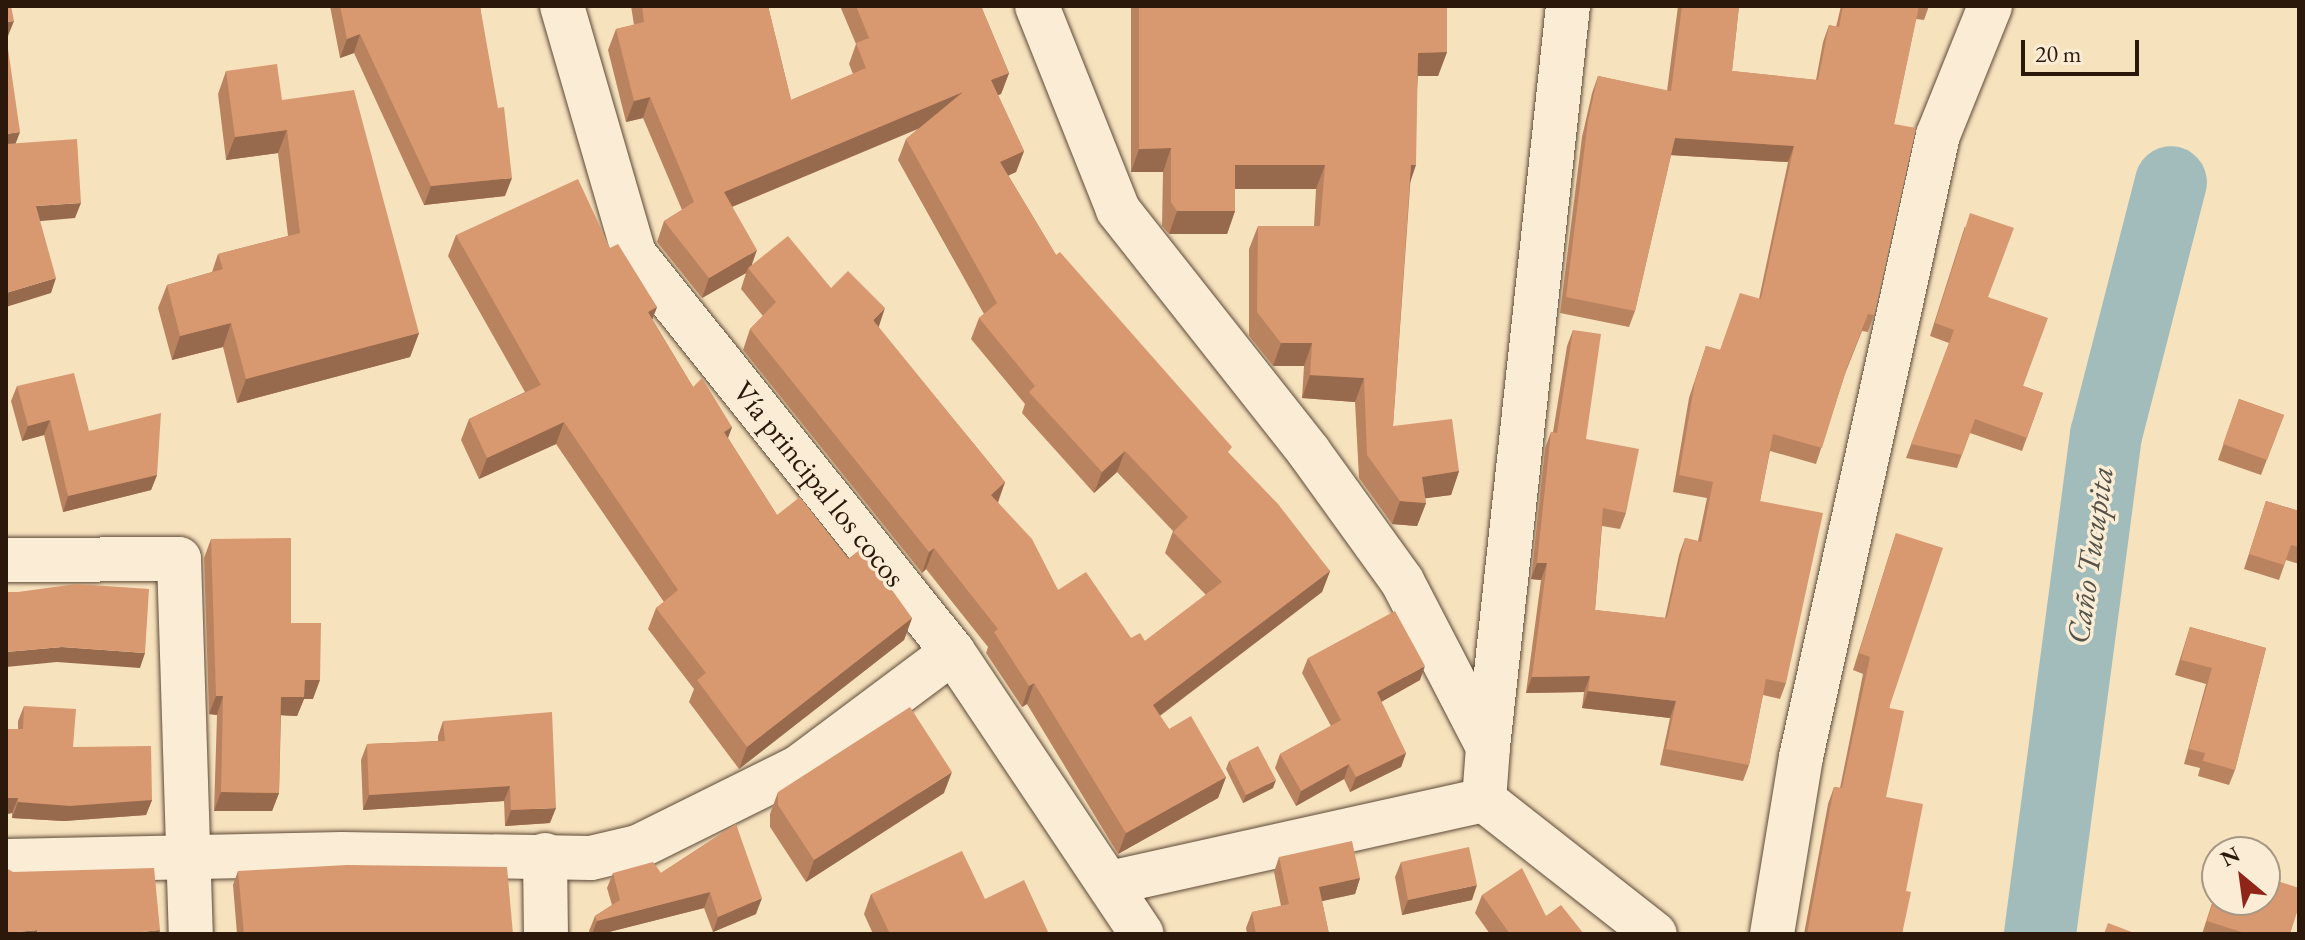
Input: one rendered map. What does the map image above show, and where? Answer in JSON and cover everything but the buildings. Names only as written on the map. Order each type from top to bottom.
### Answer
[{"type":"street","name":"Vía principal los cocos","points":[[562,6],[634,254],[953,652],[1142,934]]},
{"type":"street","points":[[1037,6],[1118,210],[1309,452],[1402,581],[1488,747]]},
{"type":"street","points":[[1484,800],[1568,6]]},
{"type":"street","points":[[1772,934],[1801,757],[1938,135],[1990,6]]},
{"type":"street","points":[[6,560],[179,559],[191,934]]},
{"type":"street","points":[[6,861],[545,855],[591,858],[638,847],[799,767],[953,652]]},
{"type":"street","points":[[1110,883],[1484,800]]},
{"type":"street","points":[[1484,800],[1655,934]]},
{"type":"street","points":[[545,855],[546,934]]},
{"type":"waterway","name":"Caño Tucupita","points":[[2040,934],[2106,435],[2171,182]]}]
